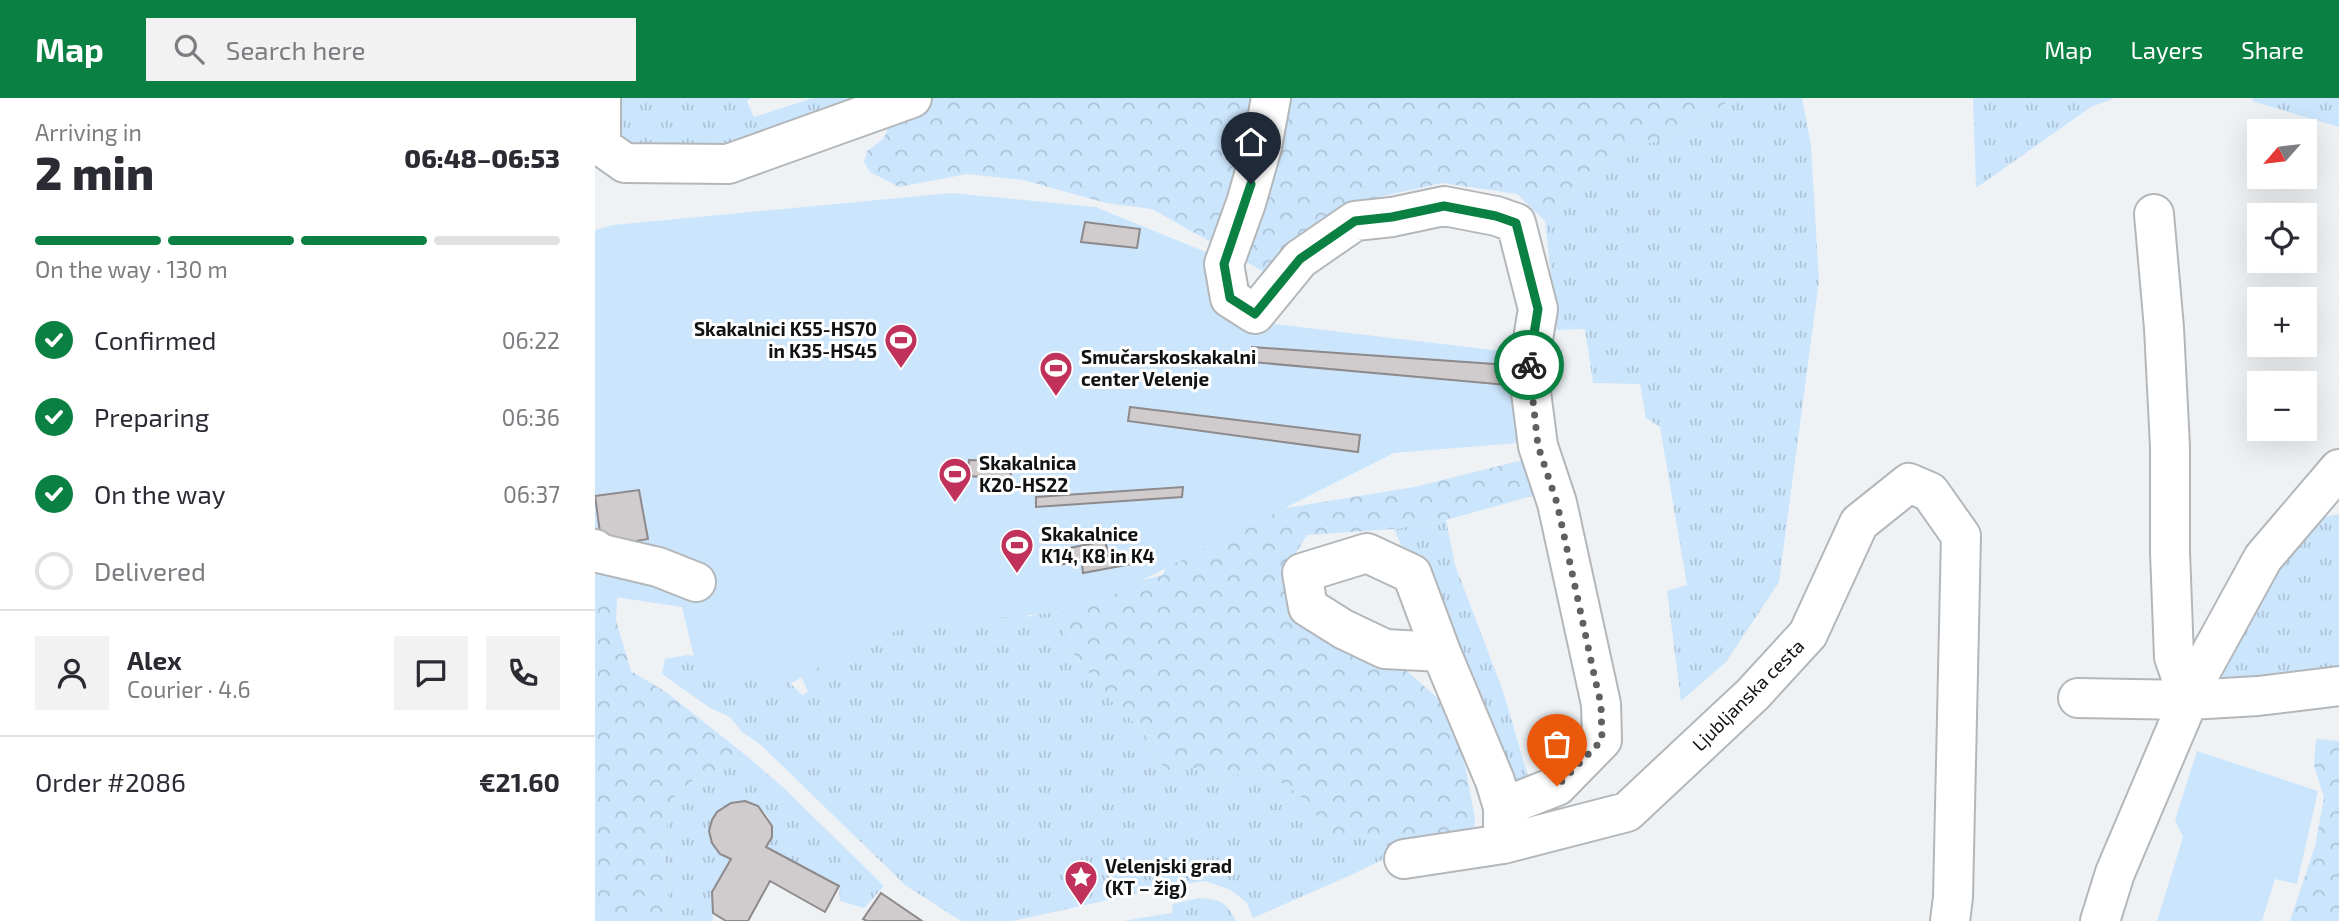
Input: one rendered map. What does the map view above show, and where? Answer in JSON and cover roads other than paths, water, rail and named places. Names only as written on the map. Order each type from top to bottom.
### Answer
[{"type":"street","points":[[601,98],[598,150],[625,163],[728,164],[912,98]]},
{"type":"street","points":[[1271,98],[1262,147],[1224,264],[1230,298],[1255,314],[1300,259],[1355,221],[1392,217],[1444,206],[1496,216],[1516,223],[1538,309],[1528,369],[1538,446],[1557,503],[1601,704],[1602,740],[1557,786],[1503,807]]},
{"type":"street","points":[[2154,214],[2164,328],[2170,447],[2169,552],[2174,657],[2189,700]]},
{"type":"street","points":[[2100,921],[2115,873],[2200,673],[2263,558],[2339,469]]},
{"type":"street","name":"Ljubljanska cesta","points":[[1404,859],[1503,844],[1627,812],[1753,694],[1808,634],[1859,523],[1909,483],[1930,492],[1961,536],[1953,897],[1949,921]]},
{"type":"street","points":[[595,549],[598,553],[658,567],[696,582]]},
{"type":"street","points":[[1441,652],[1495,781],[1503,807],[1503,844]]},
{"type":"street","points":[[2078,698],[2189,700],[2258,696],[2339,686]]},
{"type":"place","name":"Skakalnici K55-HS70 in K35-HS45","points":[[901,370]]},
{"type":"place","name":"Smučarskoskakalni center Velenje","points":[[1056,398]]},
{"type":"place","name":"Skakalnica K20-HS22","points":[[955,504]]},
{"type":"place","name":"Skakalnice K14, K8 in K4","points":[[1017,575]]},
{"type":"place","name":"Velenjski grad (KT – žig)","points":[[1081,907]]}]
